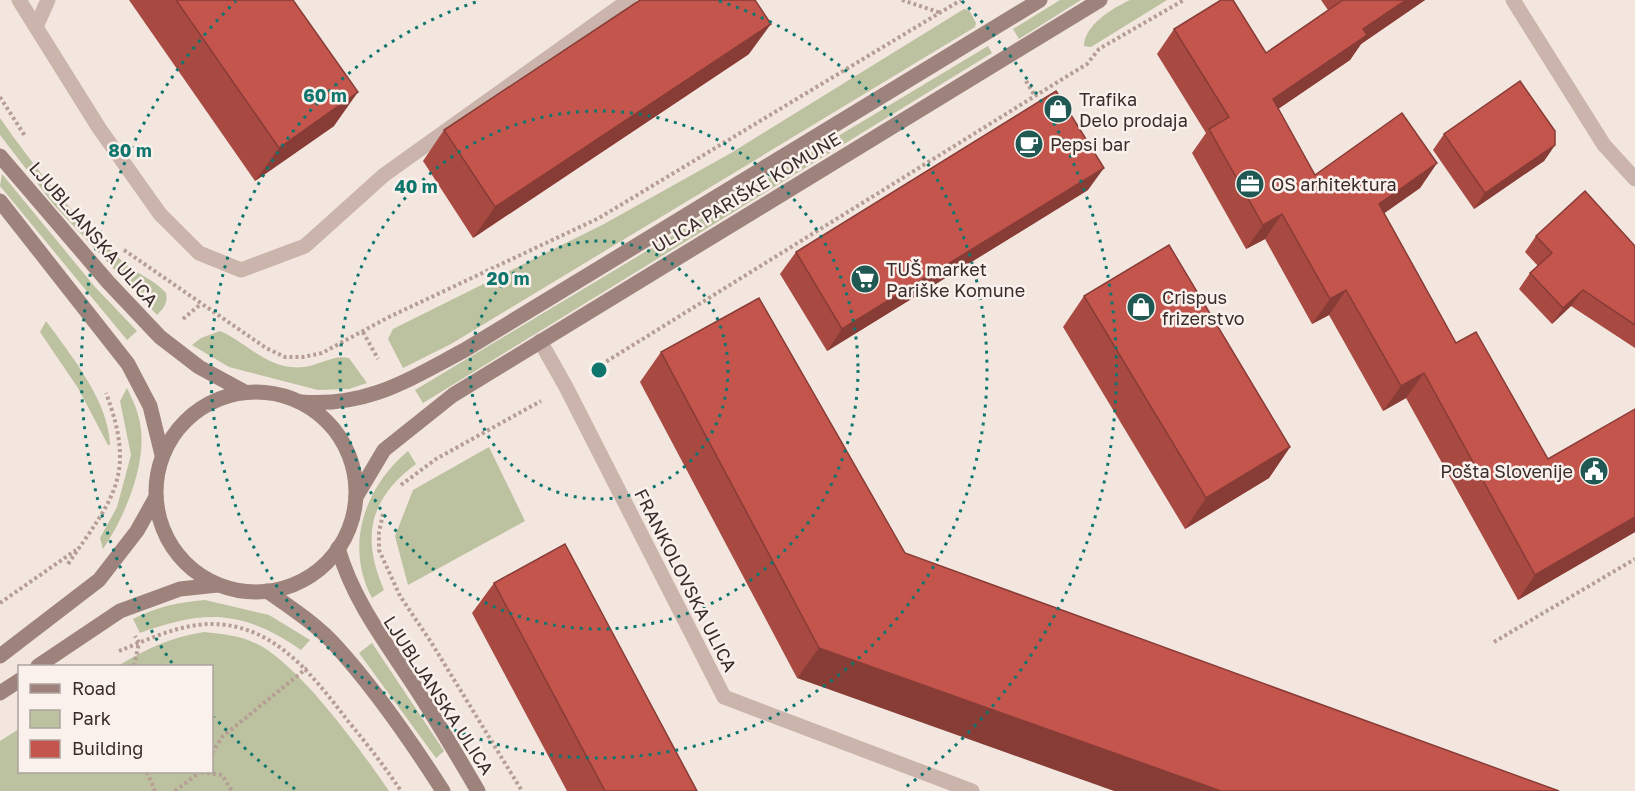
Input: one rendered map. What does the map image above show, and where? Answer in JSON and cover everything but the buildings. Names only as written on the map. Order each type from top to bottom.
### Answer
[{"type":"street","points":[[20,0],[99,128],[160,214],[199,253],[241,270],[305,246],[384,174],[629,0]]},
{"type":"street","points":[[36,27],[48,0]]},
{"type":"street","points":[[162,455],[177,431],[194,413],[218,399],[245,392],[273,393],[301,402],[329,404],[357,400],[394,386],[463,351],[1040,0]]},
{"type":"street","name":"ULICA PARIŠKE KOMUNE","points":[[356,497],[384,450],[453,395],[1100,0]]},
{"type":"street","points":[[1513,0],[1604,145],[1635,179]]},
{"type":"street","name":"LJUBLJANSKA ULICA","points":[[0,156],[108,282],[160,337],[200,367],[245,392]]},
{"type":"street","points":[[0,201],[128,363],[150,406],[162,455],[156,497],[162,528],[178,555],[196,572],[218,585],[242,591],[267,591],[291,586],[313,574],[338,548],[350,527],[356,497],[353,467],[341,439],[324,418],[301,402]]},
{"type":"street","name":"FRANKOLOVSKA ULICA","points":[[540,341],[571,397],[724,697],[972,791]]},
{"type":"street","points":[[0,656],[99,580],[137,531],[156,497]]},
{"type":"street","name":"LJUBLJANSKA ULICA","points":[[338,548],[345,572],[368,620],[429,708],[478,791]]},
{"type":"street","points":[[39,665],[120,611],[180,589],[218,585]]},
{"type":"street","points":[[267,591],[299,613],[335,646],[389,713],[443,791]]},
{"type":"street","points":[[0,693],[18,681]]},
{"type":"path","points":[[902,0],[941,13]]},
{"type":"path","points":[[118,245],[134,259],[201,304],[285,357],[303,357],[322,352],[599,218],[961,0]]},
{"type":"path","points":[[587,374],[1087,64],[1099,49],[1184,0]]},
{"type":"path","points":[[0,97],[32,145]]},
{"type":"path","points":[[174,327],[201,304]]},
{"type":"path","points":[[363,332],[383,367]]},
{"type":"path","points":[[0,603],[79,548],[113,497],[120,476],[118,426],[102,383]]},
{"type":"path","points":[[397,491],[436,459],[548,397]]},
{"type":"path","points":[[388,505],[379,532],[379,550],[387,570],[400,596],[522,791]]},
{"type":"path","points":[[1494,642],[1635,559]]},
{"type":"path","points":[[108,655],[185,627],[211,624],[232,626],[271,641],[306,669],[401,791]]},
{"type":"path","points":[[134,665],[139,643]]},
{"type":"path","points":[[213,751],[222,737],[306,669]]},
{"type":"path","points":[[148,773],[155,791]]},
{"type":"path","points":[[175,791],[198,773]]},
{"type":"path","points":[[211,773],[222,775],[232,791]]},
{"type":"green space","points":[[1060,0],[1081,0],[1019,39],[1013,29]]},
{"type":"green space","points":[[1130,0],[1167,0],[1091,47],[1084,46],[1085,38],[1094,24]]},
{"type":"green space","points":[[964,9],[969,10],[976,23],[975,27],[451,344],[403,368],[388,339],[393,329],[604,224],[731,153]]},
{"type":"green space","points":[[988,46],[992,53],[423,403],[415,390]]},
{"type":"green space","points":[[0,118],[27,156],[88,228],[122,261],[166,293],[165,305],[157,315],[54,205],[0,135]]},
{"type":"green space","points":[[2,174],[95,287],[137,331],[127,340],[0,186]]},
{"type":"green space","points":[[46,321],[77,364],[96,396],[108,429],[110,445],[78,388],[40,332]]},
{"type":"green space","points":[[220,331],[280,365],[304,367],[338,357],[349,358],[367,383],[349,389],[318,390],[229,367],[192,345],[201,338]]},
{"type":"green space","points":[[127,388],[137,412],[141,431],[139,466],[128,502],[103,549],[100,538],[117,507],[131,455],[120,401]]},
{"type":"green space","points":[[489,447],[525,521],[408,585],[395,536],[413,490]]},
{"type":"green space","points":[[408,451],[416,464],[388,491],[379,505],[374,520],[373,553],[384,590],[372,598],[364,578],[360,558],[363,518],[380,482]]},
{"type":"green space","points":[[205,600],[269,615],[310,640],[301,650],[261,627],[242,621],[204,617],[163,625],[140,633],[133,619],[168,606]]},
{"type":"green space","points":[[204,632],[226,635],[261,646],[277,657],[295,673],[330,712],[389,791],[0,791],[0,741],[18,730],[18,773],[213,773],[213,665],[120,665],[159,644]]},
{"type":"green space","points":[[372,643],[444,751],[436,758],[359,653]]},
{"type":"place","name":"Trafika Delo prodaja","points":[[1058,109]]},
{"type":"place","name":"Pepsi bar","points":[[1029,144]]},
{"type":"place","name":"OS arhitektura","points":[[1250,184]]},
{"type":"place","name":"TUŠ market Pariške Komune","points":[[865,279]]},
{"type":"place","name":"Crispus frizerstvo","points":[[1141,307]]},
{"type":"place","name":"Pošta Slovenije","points":[[1594,471]]}]
